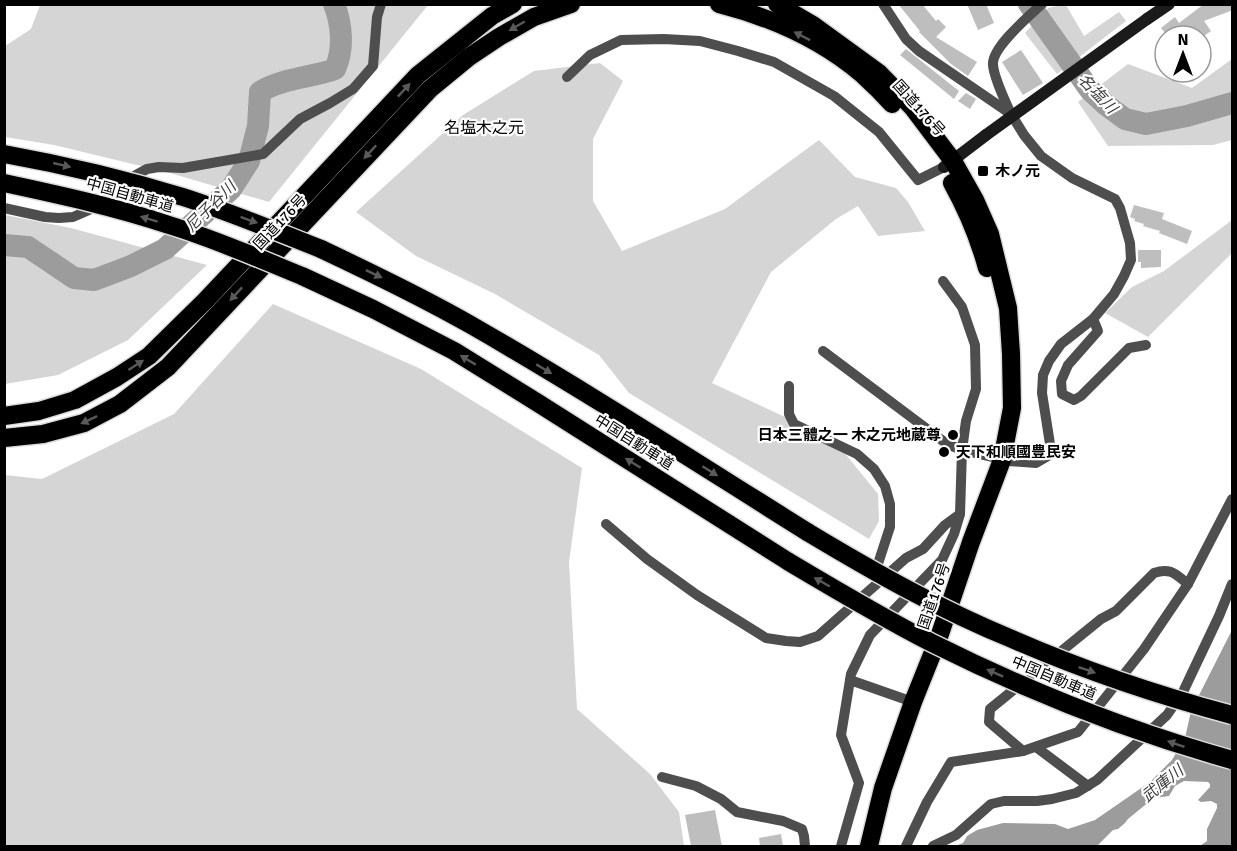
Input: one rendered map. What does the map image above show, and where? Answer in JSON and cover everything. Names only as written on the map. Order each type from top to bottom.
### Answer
[{"type":"highway","name":"国道176号","points":[[4,416],[39,411],[75,400],[149,356],[213,292],[418,75],[492,16],[513,4]]},
{"type":"highway","name":"国道176号","points":[[4,438],[43,434],[84,423],[120,404],[168,367],[430,89],[469,57],[499,37],[534,17],[571,4]]},
{"type":"highway","name":"国道176号","points":[[719,4],[780,25],[841,58],[862,74],[949,164]]},
{"type":"highway","name":"国道176号","points":[[777,4],[813,25],[879,73],[913,108],[949,164],[983,253],[1011,354],[1012,408],[1002,460],[970,542],[939,637],[913,702],[884,788],[869,846]]},
{"type":"highway","name":"中国自動車道","points":[[4,154],[105,175],[184,197],[321,249],[393,283],[479,330],[809,533],[940,605],[1010,639],[1074,665],[1142,689],[1233,715]]},
{"type":"highway","name":"中国自動車道","points":[[4,183],[110,207],[171,225],[235,248],[373,309],[453,351],[789,562],[930,642],[991,672],[1121,725],[1233,760]]},
{"type":"street","points":[[4,208],[45,217],[73,217],[96,207],[147,169],[183,168],[263,154],[300,119],[353,89],[373,66],[377,17],[381,4]]},
{"type":"street","points":[[883,4],[906,39],[919,51],[1011,114]]},
{"type":"street","points":[[823,351],[947,444],[1002,460],[1036,463],[1048,456],[1050,444],[1042,393],[1043,375],[1049,361],[1061,344],[1093,319],[1114,294],[1131,260],[1130,243],[1115,199],[1072,178],[1041,156],[1011,114],[994,72],[992,63],[996,52],[1042,4]]},
{"type":"street","points":[[567,77],[590,54],[621,40],[700,41],[774,62],[834,96],[879,132],[918,180],[949,164],[1169,4]]},
{"type":"street","points":[[841,846],[859,783],[841,735],[851,674],[870,635],[942,560],[960,514],[962,450],[966,421],[976,389],[975,345],[962,308],[943,281]]},
{"type":"street","points":[[1093,319],[1098,331],[1068,365],[1061,381],[1062,394],[1074,400],[1081,396],[1129,348],[1146,345]]},
{"type":"street","points":[[789,386],[789,414],[794,424],[857,454],[874,469],[885,486],[890,504],[890,527],[869,591]]},
{"type":"street","points":[[906,846],[927,802],[951,762],[1023,752],[1078,732],[1144,649],[1188,584],[1233,499]]},
{"type":"street","points":[[606,524],[647,559],[697,595],[766,638],[800,642],[819,636],[906,558],[923,549],[945,525],[960,514]]},
{"type":"street","points":[[1023,752],[989,722],[990,708],[1101,620],[1116,611],[1154,573],[1162,570],[1170,571],[1188,584]]},
{"type":"street","points":[[933,846],[956,835],[992,804],[1004,801],[1052,799],[1076,793],[1096,780],[1167,715],[1183,692],[1233,584]]},
{"type":"street","points":[[850,680],[913,702]]},
{"type":"street","points":[[1035,747],[1088,786]]},
{"type":"street","points":[[662,777],[696,786],[721,799],[737,812],[783,821],[802,829],[805,846]]},
{"type":"shaded area","points":[[40,5],[428,5],[269,202],[170,173],[54,145],[5,137],[5,46],[31,29]]},
{"type":"shaded area","points":[[1066,5],[1084,36],[1119,12],[1126,21],[1057,74],[1025,33],[1048,8]]},
{"type":"shaded area","points":[[1232,59],[1232,140],[1213,145],[1108,146],[1078,102],[1128,64],[1153,73],[1153,84],[1181,84],[1192,88],[1198,84],[1213,84],[1213,73]]},
{"type":"shaded area","points":[[600,63],[623,81],[593,139],[593,201],[622,251],[725,209],[819,140],[855,177],[896,188],[908,202],[925,231],[878,236],[858,206],[836,219],[771,272],[712,383],[834,440],[878,494],[879,521],[869,539],[629,393],[599,355],[495,294],[416,256],[356,212],[463,115],[534,71]]},
{"type":"shaded area","points":[[5,215],[71,228],[207,265],[128,340],[58,375],[5,384]]},
{"type":"shaded area","points":[[1232,220],[1232,253],[1148,337],[1105,313],[1132,287],[1164,271]]},
{"type":"shaded area","points":[[273,304],[421,369],[582,468],[569,562],[577,709],[650,774],[679,812],[684,846],[5,846],[5,475],[42,479],[174,414]]},
{"type":"water","name":"武庫川","points":[[1232,630],[1232,846],[1200,846],[1207,841],[1207,829],[1217,804],[1198,800],[1210,787],[1208,782],[1184,781],[1175,786],[1169,796],[1154,798],[1118,829],[1113,830],[1097,846],[955,846],[963,843],[967,836],[977,830],[1003,823],[1055,824],[1068,829],[1095,820],[1150,782],[1172,760],[1185,738],[1191,711]]},
{"type":"building","points":[[898,4],[922,4],[936,21],[938,19],[946,27],[936,37],[977,62],[968,76],[951,64],[919,32]]},
{"type":"building","points":[[967,4],[986,4],[994,23],[978,30]]},
{"type":"building","points":[[1204,4],[1233,4],[1233,10],[1204,21],[1206,24],[1166,24],[1175,17],[1179,23]]},
{"type":"building","points":[[906,49],[959,91],[954,99],[900,55]]},
{"type":"building","points":[[1021,50],[1043,83],[1023,95],[1002,62]]},
{"type":"building","points":[[966,93],[976,99],[970,109],[958,101]]},
{"type":"building","points":[[1134,205],[1164,213],[1162,219],[1192,231],[1187,244],[1134,221],[1135,219],[1130,217]]},
{"type":"building","points":[[1138,250],[1161,250],[1161,267],[1141,268],[1141,262],[1138,262]]},
{"type":"building","points":[[715,810],[722,846],[691,846],[685,815]]},
{"type":"building","points":[[781,834],[783,846],[760,846],[759,838]]},
{"type":"waterway","name":"尼子谷川","points":[[4,245],[28,247],[74,278],[94,280],[131,266],[165,249],[231,189],[249,161],[258,126],[260,92],[287,81],[335,69],[340,54],[341,37],[334,4]]},
{"type":"waterway","name":"名塩川","points":[[1029,4],[1090,90],[1125,119],[1146,124],[1187,116],[1232,103]]},
{"type":"place","name":"木ノ元","points":[[983,171]]},
{"type":"place","name":"日本三體之一 木之元地蔵尊","points":[[953,435]]},
{"type":"place","name":"天下和順國豊民安","points":[[944,452]]},
{"type":"district","name":"名塩木之元","points":[[484,127]]}]
